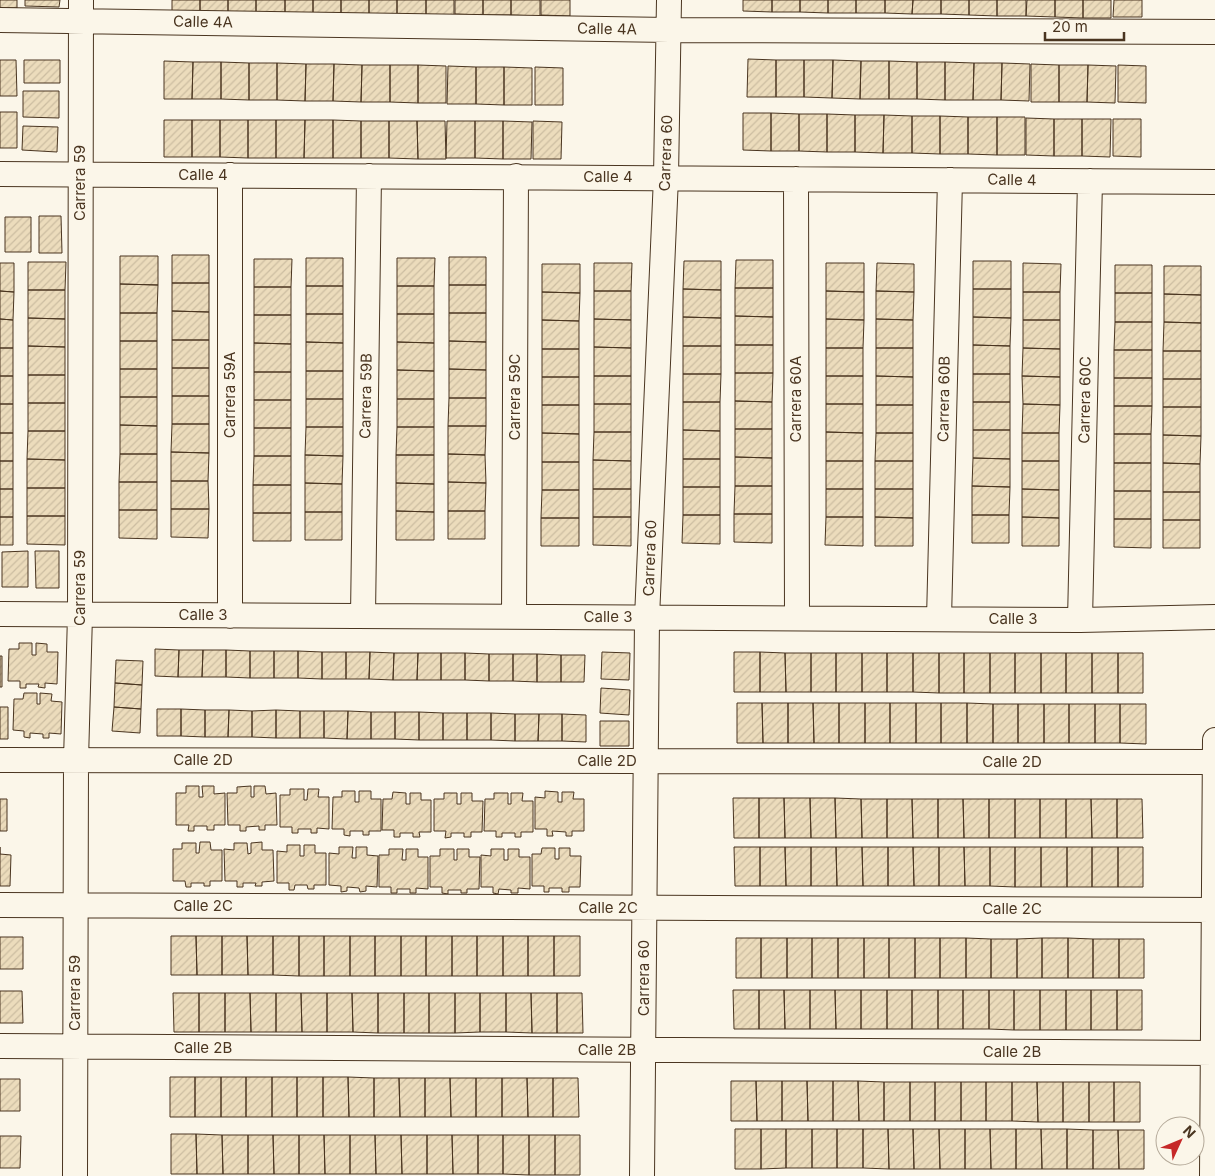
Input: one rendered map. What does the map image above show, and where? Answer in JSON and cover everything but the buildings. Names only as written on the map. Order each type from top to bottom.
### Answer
[{"type":"street","name":"Carrera 60","points":[[642,1176],[647,618],[666,178],[669,0]]},
{"type":"street","name":"Calle 4A","points":[[0,20],[81,10],[669,30],[1215,32]]},
{"type":"street","name":"Carrera 59","points":[[74,1176],[76,760],[80,615],[79,174],[81,10]]},
{"type":"street","name":"Calle 4","points":[[0,174],[1215,182]]},
{"type":"street","name":"Carrera 59A","points":[[230,175],[230,616]]},
{"type":"street","name":"Carrera 59B","points":[[363,616],[369,176]]},
{"type":"street","name":"Carrera 59C","points":[[514,617],[516,176]]},
{"type":"street","name":"Carrera 60A","points":[[796,179],[797,618]]},
{"type":"street","name":"Carrera 60B","points":[[939,619],[950,180]]},
{"type":"street","name":"Carrera 60C","points":[[1080,620],[1090,181]]},
{"type":"street","name":"Calle 3","points":[[0,614],[1080,620],[1215,616]]},
{"type":"street","name":"Calle 2D","points":[[0,760],[646,761],[1214,755]]},
{"type":"street","points":[[1212,1176],[1214,755]]},
{"type":"street","name":"Calle 2C","points":[[0,905],[1214,910]]},
{"type":"street","name":"Calle 2B","points":[[0,1046],[1214,1053]]}]
